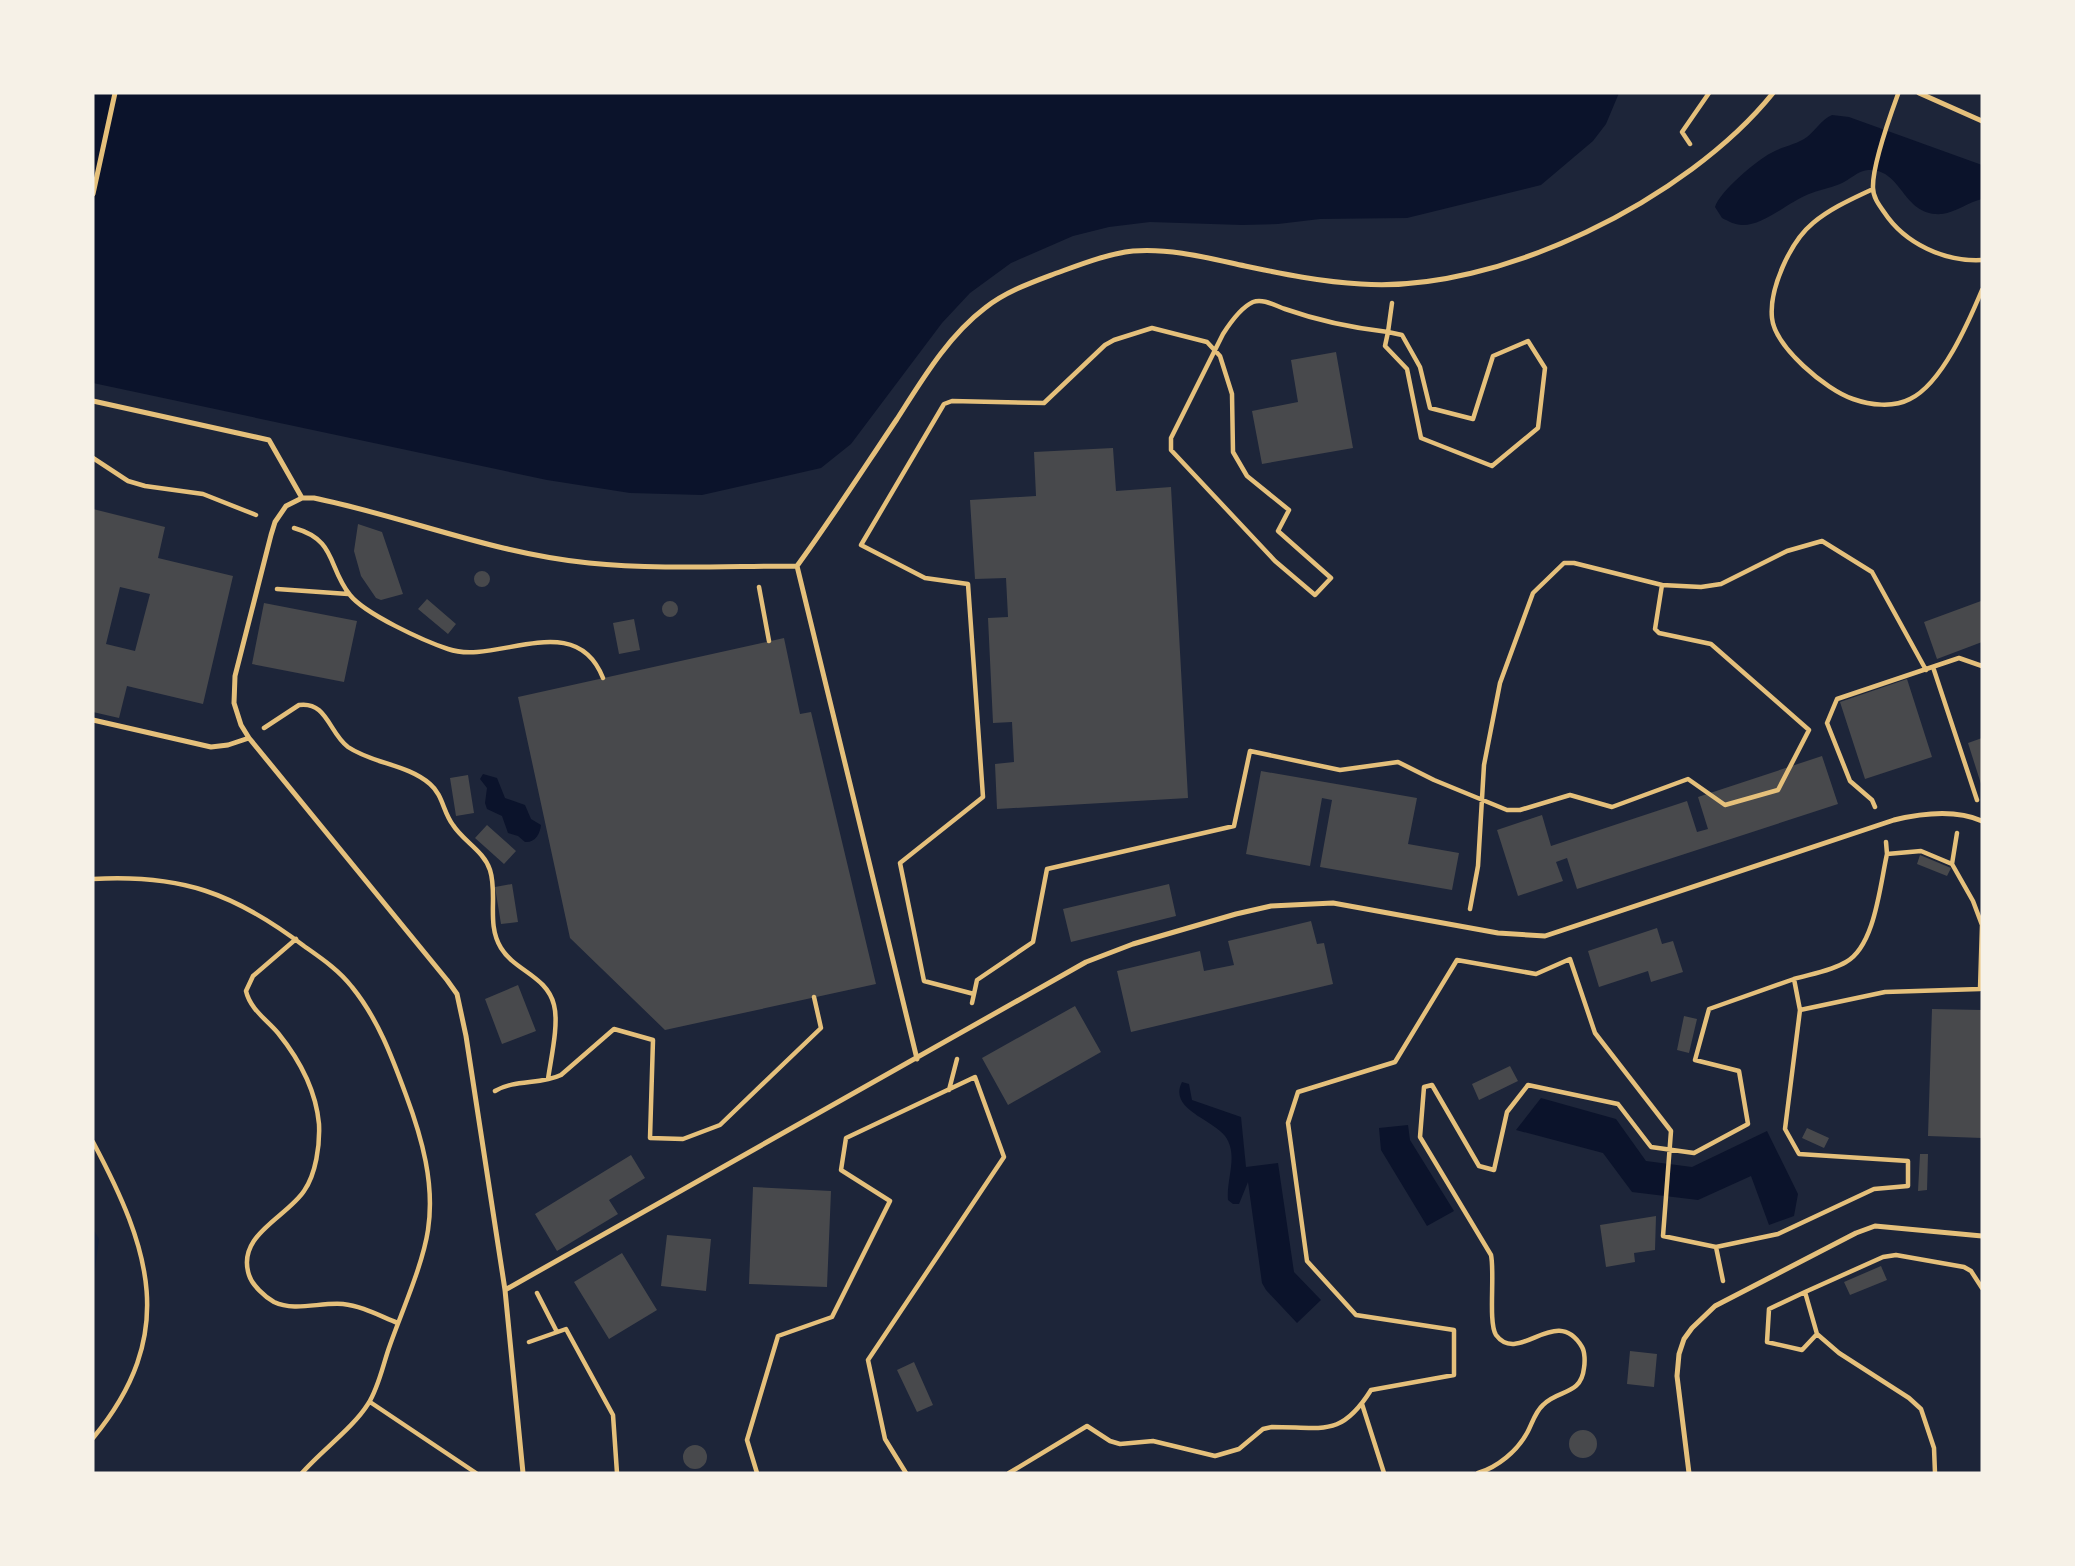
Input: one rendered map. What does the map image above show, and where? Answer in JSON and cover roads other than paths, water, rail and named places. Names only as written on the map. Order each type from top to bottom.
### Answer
[{"type":"lane","points":[[93,194],[115,93]]},
{"type":"lane","points":[[917,1059],[797,566],[834,515],[925,375],[961,330],[985,308],[1011,291],[1081,264],[1132,251],[1197,255],[1292,276],[1363,284],[1413,284],[1498,266],[1605,224],[1660,193],[1734,136],[1773,93]]},
{"type":"lane","points":[[1919,93],[1982,121]]},
{"type":"lane","points":[[93,401],[269,440],[302,498]]},
{"type":"lane","points":[[523,1473],[505,1290],[466,1036],[457,994],[249,738],[241,726],[234,703],[234,676],[275,522],[286,506],[302,498],[393,516],[477,541],[589,563],[797,566]]},
{"type":"lane","points":[[93,720],[211,747],[249,738]]},
{"type":"lane","points":[[505,1290],[1086,962],[1133,944],[1271,906],[1333,903],[1527,936],[1554,934],[1894,820],[1910,816],[1946,814],[1982,821]]},
{"type":"lane","points":[[1689,1473],[1677,1376],[1679,1354],[1684,1339],[1701,1318],[1727,1300],[1856,1233],[1875,1226],[1982,1236]]}]
